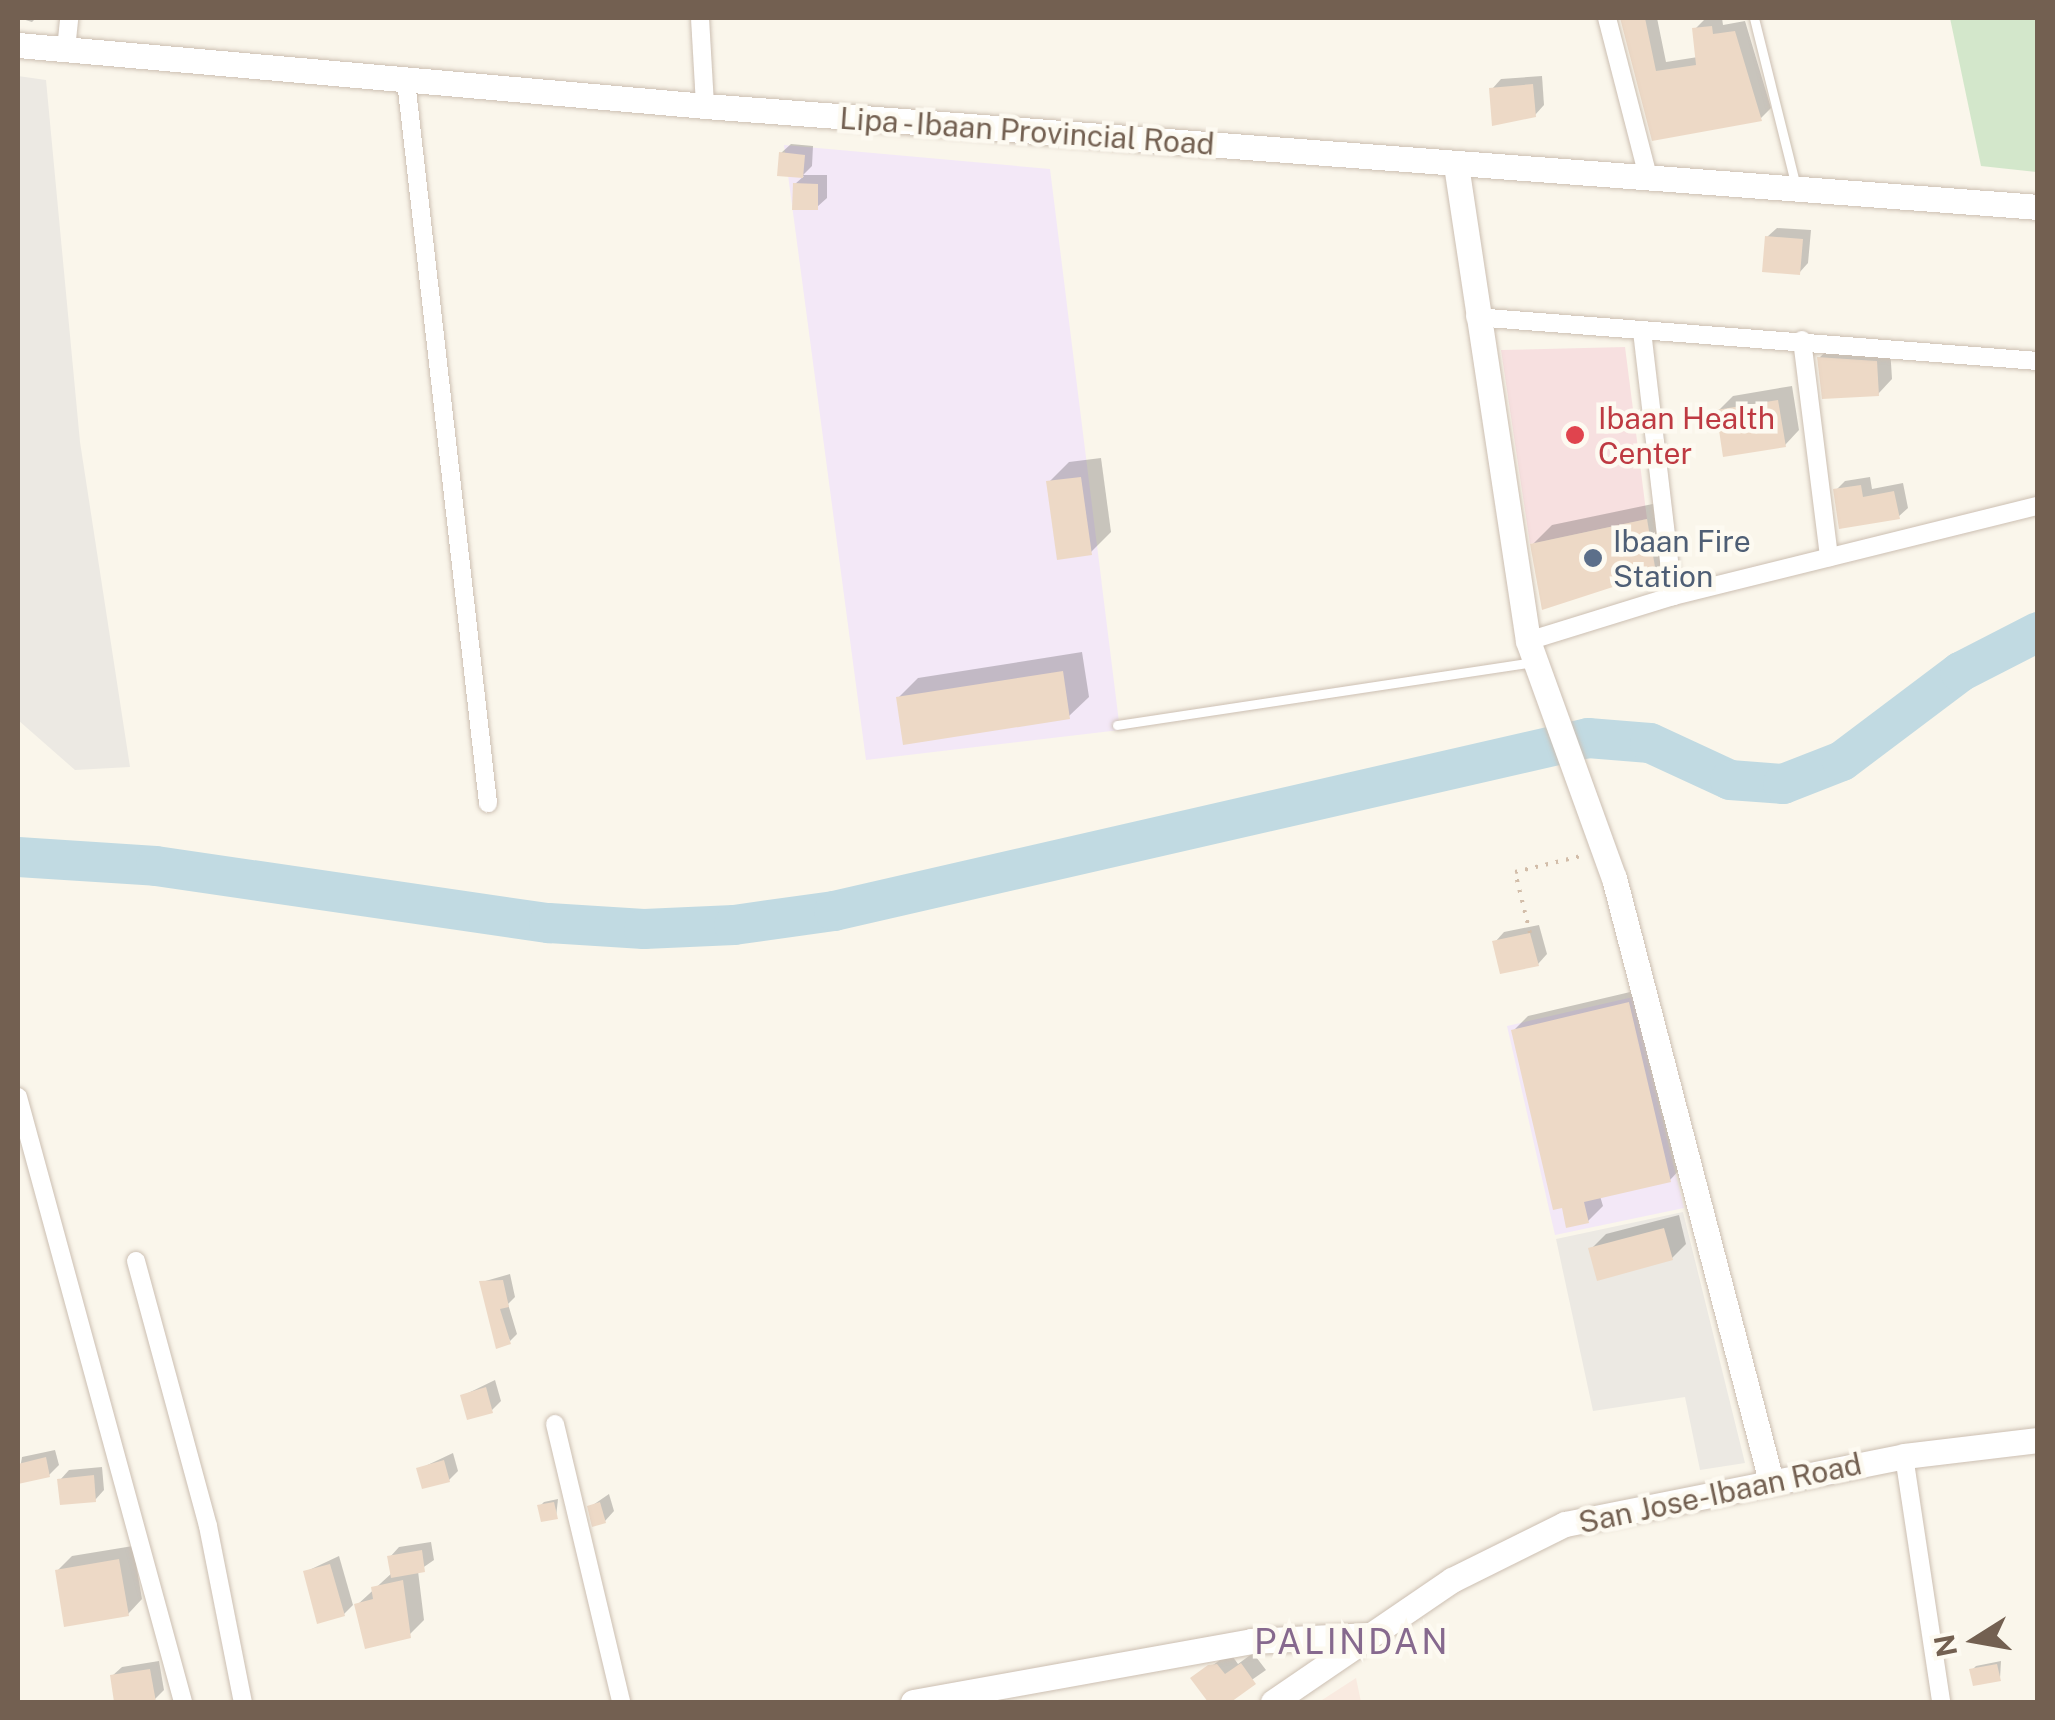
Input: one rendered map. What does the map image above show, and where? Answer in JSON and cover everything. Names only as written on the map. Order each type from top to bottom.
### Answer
[{"type":"main road","name":"Lipa - Ibaan Provincial Road","points":[[18,46],[705,106],[2038,207]]},
{"type":"main road","points":[[1456,164],[1475,317],[1531,652],[1605,850],[1701,1194],[1771,1480]]},
{"type":"main road","name":"San Jose-Ibaan Road","points":[[1273,1702],[1452,1580],[1566,1524],[1904,1456],[2038,1440]]},
{"type":"main road","points":[[913,1702],[1251,1640],[1371,1635]]},
{"type":"street","points":[[66,49],[69,18]]},
{"type":"street","points":[[700,18],[705,106]]},
{"type":"street","points":[[1607,18],[1648,176]]},
{"type":"street","points":[[406,80],[488,803]]},
{"type":"street","points":[[1475,317],[2038,361]]},
{"type":"street","points":[[1642,331],[1673,596]]},
{"type":"street","points":[[1802,340],[1829,557]]},
{"type":"street","points":[[1531,652],[1673,596],[2038,506]]},
{"type":"street","points":[[18,1097],[183,1702]]},
{"type":"street","points":[[136,1260],[208,1526],[244,1702]]},
{"type":"street","points":[[555,1424],[620,1702]]},
{"type":"street","points":[[1904,1456],[1942,1702]]},
{"type":"lane","points":[[1754,18],[1796,186]]},
{"type":"lane","points":[[1117,725],[1531,652]]},
{"type":"path","points":[[1530,933],[1515,872],[1605,850]]},
{"type":"shaded area","points":[[18,76],[46,80],[80,442],[130,767],[75,770],[18,720]]},
{"type":"shaded area","points":[[784,145],[1050,169],[1120,730],[866,760]]},
{"type":"shaded area","name":"Ibaan Health Center","points":[[1625,347],[1647,519],[1530,544],[1501,350]]},
{"type":"shaded area","points":[[1633,997],[1684,1208],[1555,1235],[1507,1026]]},
{"type":"shaded area","points":[[1683,1212],[1745,1463],[1700,1470],[1685,1397],[1593,1411],[1556,1239]]},
{"type":"shaded area","points":[[1356,1678],[1361,1702],[1319,1702]]},
{"type":"green space","points":[[1950,18],[2037,18],[2037,172],[1981,166]]},
{"type":"building","points":[[1620,18],[1645,18],[1656,71],[1696,65],[1692,28],[1712,26],[1713,34],[1735,31],[1762,121],[1652,141]]},
{"type":"building","points":[[1533,84],[1536,117],[1492,126],[1489,88]]},
{"type":"building","points":[[779,152],[805,155],[803,178],[777,176]]},
{"type":"building","points":[[793,183],[818,184],[818,210],[792,210]]},
{"type":"building","points":[[1765,236],[1803,239],[1800,275],[1762,272]]},
{"type":"building","points":[[1817,357],[1877,361],[1879,396],[1822,399]]},
{"type":"building","points":[[1778,400],[1786,447],[1723,457],[1716,410]]},
{"type":"building","points":[[1081,477],[1092,555],[1057,560],[1046,481]]},
{"type":"building","points":[[1861,485],[1863,497],[1894,491],[1900,519],[1839,529],[1833,489]]},
{"type":"building","name":"Ibaan Fire Station","points":[[1647,519],[1656,573],[1542,610],[1530,544]]},
{"type":"building","points":[[1063,671],[1070,719],[903,745],[896,697]]},
{"type":"building","points":[[1530,933],[1539,966],[1500,974],[1492,941]]},
{"type":"building","points":[[1629,1002],[1671,1182],[1584,1202],[1589,1223],[1566,1228],[1562,1208],[1553,1210],[1511,1030]]},
{"type":"building","points":[[1664,1228],[1673,1260],[1597,1281],[1588,1248]]},
{"type":"building","points":[[503,1280],[509,1307],[500,1309],[511,1344],[496,1349],[479,1281]]},
{"type":"building","points":[[486,1387],[493,1413],[467,1420],[460,1395]]},
{"type":"building","points":[[46,1457],[50,1477],[18,1484],[18,1464]]},
{"type":"building","points":[[444,1460],[450,1482],[422,1489],[416,1468]]},
{"type":"building","points":[[94,1475],[96,1502],[60,1505],[57,1479]]},
{"type":"building","points":[[554,1502],[558,1519],[541,1522],[537,1505]]},
{"type":"building","points":[[600,1502],[606,1523],[592,1527],[587,1506]]},
{"type":"building","points":[[422,1550],[425,1572],[391,1578],[387,1556]]},
{"type":"building","points":[[119,1559],[129,1616],[64,1627],[55,1570]]},
{"type":"building","points":[[330,1564],[345,1616],[317,1624],[303,1571]]},
{"type":"building","points":[[403,1580],[411,1638],[365,1649],[354,1604],[373,1599],[371,1587]]},
{"type":"building","points":[[1241,1663],[1256,1684],[1231,1702],[1208,1702],[1190,1678],[1208,1665],[1217,1664],[1225,1674]]},
{"type":"building","points":[[1997,1664],[2001,1681],[1973,1686],[1969,1669]]},
{"type":"building","points":[[150,1669],[156,1702],[114,1702],[110,1675]]},
{"type":"waterway","points":[[18,857],[156,866],[549,923],[644,929],[734,925],[834,911],[1588,738],[1650,743],[1730,780],[1783,784],[1842,761],[1960,672],[2038,632]]},
{"type":"place","name":"Ibaan Health Center","points":[[1575,435]]},
{"type":"place","name":"Ibaan Fire Station","points":[[1593,558]]},
{"type":"district","name":"PALINDAN","points":[[1352,1642]]}]
